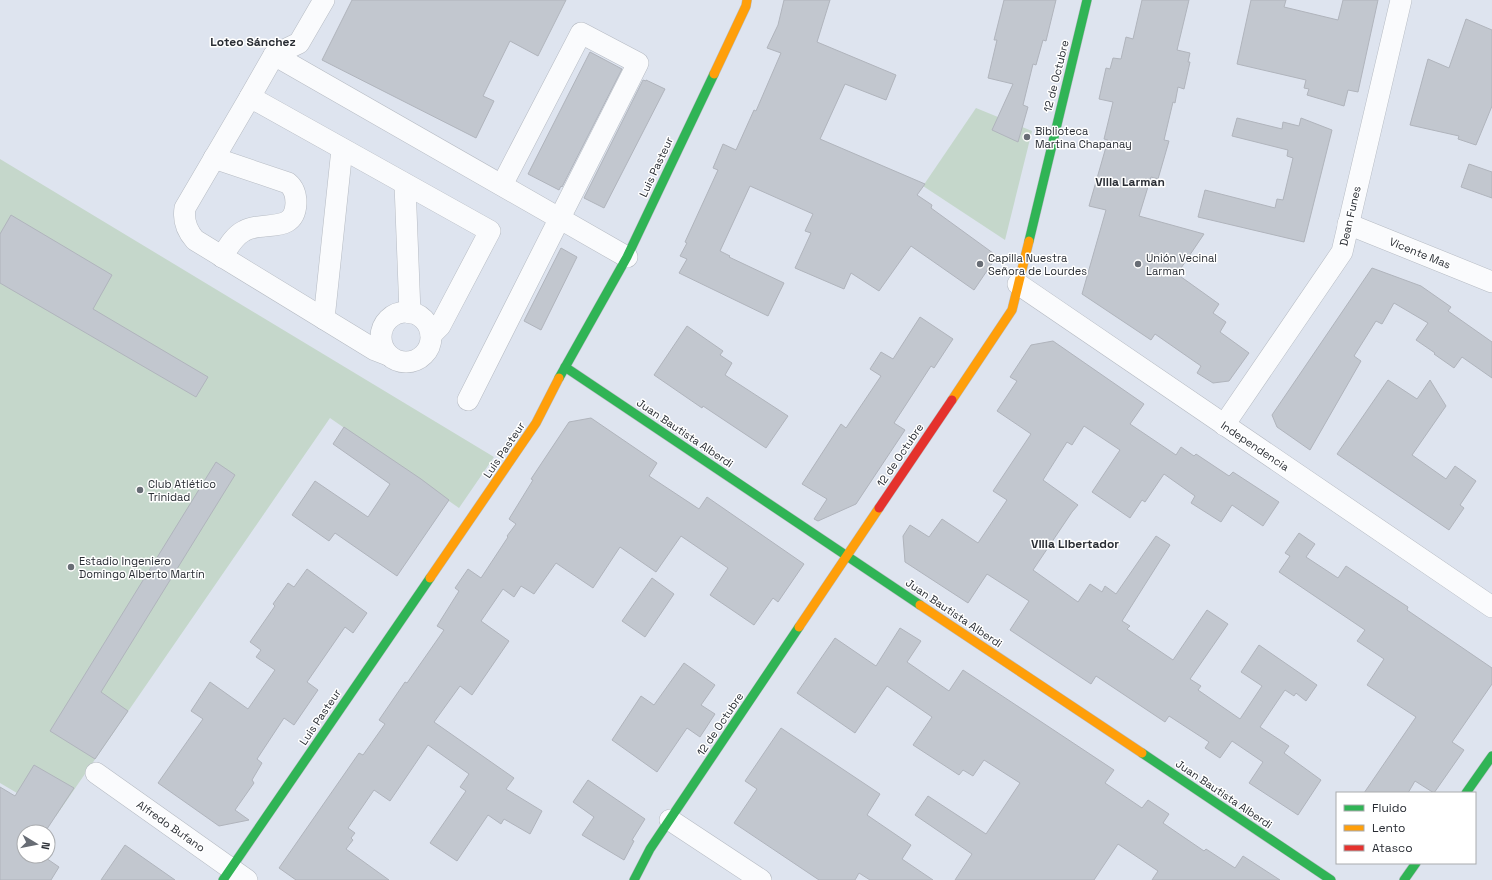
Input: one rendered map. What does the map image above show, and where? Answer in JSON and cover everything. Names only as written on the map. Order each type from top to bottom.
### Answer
[{"type":"street","points":[[324,0],[298,43],[274,55],[185,208],[184,214],[186,228],[195,240],[222,257],[375,350],[398,361],[409,362],[419,359],[427,351],[431,340],[431,335],[430,329],[424,320],[415,314],[404,312],[393,316],[385,324],[381,334],[382,345],[388,355]]},
{"type":"street","name":"Luis Pasteur","points":[[234,876],[536,424],[565,367],[627,257],[746,6],[747,0]]},
{"type":"street","name":"12 de Octubre","points":[[634,880],[650,849],[1012,310],[1087,0]]},
{"type":"street","name":"Dean Funes","points":[[1224,425],[1342,252],[1401,0]]},
{"type":"street","points":[[468,400],[638,63],[581,33],[502,185]]},
{"type":"street","points":[[274,55],[627,257]]},
{"type":"street","points":[[250,97],[490,232],[440,326],[431,335]]},
{"type":"street","points":[[324,319],[342,149]]},
{"type":"street","points":[[214,158],[288,183],[294,190],[296,198],[296,206],[288,221],[282,224],[250,228],[243,231],[235,238],[222,257]]},
{"type":"street","points":[[405,184],[410,313]]},
{"type":"street","name":"Vicente Mas","points":[[1348,224],[1492,282]]},
{"type":"street","name":"Independencia","points":[[1018,284],[1492,607]]},
{"type":"street","name":"Juan Bautista Alberdi","points":[[565,367],[1331,880]]},
{"type":"street","points":[[1467,792],[1492,756]]},
{"type":"street","name":"Alfredo Bufano","points":[[96,773],[234,876]]},
{"type":"street","points":[[670,820],[761,880]]},
{"type":"street","points":[[1404,880],[1415,864]]},
{"type":"green space","points":[[976,108],[1032,131],[1005,240],[923,186]]},
{"type":"green space","name":"Club Atlético Trinidad","points":[[0,159],[494,457],[459,508],[330,418],[56,816],[0,783]]},
{"type":"building","points":[[352,0],[566,0],[538,56],[510,41],[483,96],[494,101],[476,138],[322,60]]},
{"type":"building","points":[[784,0],[830,0],[817,42],[896,75],[886,100],[845,84],[820,139],[925,184],[917,195],[932,205],[931,208],[997,256],[974,290],[911,246],[879,291],[851,273],[844,289],[795,268],[811,233],[805,231],[813,214],[750,186],[720,251],[730,256],[729,257],[784,283],[768,316],[679,273],[687,259],[680,256],[718,170],[713,168],[723,144],[736,150],[754,110],[756,111],[781,53],[767,48],[778,25]]},
{"type":"building","points":[[1004,0],[1056,0],[1046,41],[1043,40],[1036,65],[1033,64],[1023,105],[1028,107],[1018,142],[992,130],[1013,84],[988,78],[997,40],[994,40]]},
{"type":"building","points":[[1142,0],[1189,0],[1177,50],[1190,53],[1188,62],[1190,62],[1184,89],[1178,87],[1175,103],[1173,102],[1164,140],[1169,141],[1158,179],[1151,177],[1139,216],[1204,234],[1177,274],[1219,304],[1213,313],[1226,322],[1220,332],[1249,353],[1229,381],[1213,383],[1197,373],[1201,366],[1155,334],[1151,340],[1082,294],[1106,210],[1089,206],[1108,140],[1104,139],[1113,102],[1099,99],[1106,68],[1110,69],[1113,58],[1121,59],[1126,37],[1133,39]]},
{"type":"building","points":[[1251,0],[1286,0],[1284,7],[1338,20],[1343,0],[1378,0],[1358,92],[1348,90],[1344,106],[1307,95],[1309,89],[1304,88],[1306,80],[1237,64]]},
{"type":"building","points":[[1466,19],[1492,30],[1492,106],[1476,145],[1458,139],[1459,136],[1410,125],[1428,59],[1449,68]]},
{"type":"building","points":[[590,52],[622,69],[562,187],[561,186],[559,190],[528,174]]},
{"type":"building","points":[[643,80],[665,89],[604,208],[584,198]]},
{"type":"building","points":[[1237,118],[1282,129],[1283,122],[1299,126],[1301,118],[1332,130],[1304,242],[1198,217],[1205,190],[1275,208],[1277,199],[1283,200],[1293,158],[1287,156],[1288,150],[1232,136]]},
{"type":"building","points":[[1469,164],[1492,172],[1492,198],[1461,187]]},
{"type":"building","points":[[11,215],[112,275],[93,309],[208,377],[196,397],[0,283],[0,234]]},
{"type":"building","points":[[561,248],[577,257],[541,330],[524,321]]},
{"type":"building","points":[[1372,268],[1421,286],[1451,307],[1448,311],[1492,342],[1492,378],[1462,357],[1454,368],[1434,354],[1435,353],[1416,340],[1428,323],[1394,303],[1382,324],[1376,321],[1354,356],[1361,361],[1310,450],[1277,427],[1272,415]]},
{"type":"building","points":[[920,317],[953,339],[934,368],[931,366],[894,423],[905,430],[856,504],[818,521],[814,519],[827,499],[802,484],[841,424],[846,428],[881,376],[870,369],[881,352],[893,359]]},
{"type":"building","points":[[687,326],[723,351],[720,355],[732,363],[725,375],[788,416],[766,448],[703,406],[702,408],[654,375]]},
{"type":"building","points":[[1053,341],[1144,404],[1130,424],[1176,455],[1181,447],[1194,456],[1196,454],[1229,476],[1233,472],[1279,502],[1263,526],[1232,505],[1221,522],[1191,503],[1195,496],[1164,474],[1145,502],[1142,500],[1130,518],[1092,492],[1120,450],[1084,426],[1072,445],[1067,442],[1043,480],[1078,505],[1033,570],[1078,602],[1090,584],[1102,592],[1105,586],[1116,594],[1156,536],[1170,545],[1122,621],[1130,626],[1127,629],[1173,660],[1207,610],[1228,624],[1190,679],[1201,686],[1198,690],[1240,719],[1262,686],[1241,672],[1259,645],[1317,685],[1306,701],[1296,693],[1294,696],[1285,690],[1260,727],[1289,746],[1284,753],[1321,780],[1298,815],[1249,783],[1263,762],[1232,741],[1220,758],[1205,748],[1209,742],[1169,716],[1165,722],[1096,676],[1091,684],[1010,630],[1029,601],[987,574],[968,603],[905,562],[903,536],[910,525],[929,537],[942,519],[978,543],[1007,500],[993,491],[1031,434],[997,411],[1017,381],[1010,377],[1031,345]]},
{"type":"building","points":[[1388,380],[1417,399],[1430,380],[1446,406],[1412,455],[1446,479],[1455,466],[1476,481],[1460,505],[1464,508],[1449,530],[1337,454]]},
{"type":"building","points":[[591,418],[657,463],[649,476],[699,509],[707,497],[804,564],[778,602],[773,598],[754,625],[710,595],[728,568],[681,536],[656,572],[620,547],[593,588],[556,563],[534,594],[521,586],[514,597],[503,589],[481,621],[509,641],[472,695],[460,686],[434,722],[514,778],[506,789],[542,811],[530,834],[504,819],[501,824],[488,815],[457,861],[430,843],[466,791],[460,787],[469,774],[428,745],[390,801],[374,790],[348,828],[355,833],[351,838],[353,840],[346,849],[389,880],[296,880],[279,868],[359,753],[363,755],[385,724],[379,720],[444,630],[437,626],[459,591],[455,588],[468,569],[481,578],[516,524],[509,519],[533,480],[531,479],[569,422]]},
{"type":"building","points":[[344,427],[421,479],[449,500],[397,576],[335,533],[329,541],[292,515],[315,481],[368,517],[390,484],[333,444]]},
{"type":"building","points":[[216,462],[235,475],[101,692],[128,711],[95,759],[50,731]]},
{"type":"building","points":[[1299,533],[1315,544],[1306,557],[1338,578],[1346,566],[1408,607],[1407,610],[1492,668],[1492,684],[1452,742],[1464,750],[1435,792],[1415,781],[1409,792],[1365,792],[1416,717],[1367,685],[1384,659],[1357,641],[1365,630],[1279,572],[1290,556],[1285,553]]},
{"type":"building","points":[[307,569],[367,613],[353,633],[345,627],[307,682],[318,690],[294,725],[284,718],[257,759],[262,763],[252,780],[254,783],[235,810],[249,820],[219,826],[158,783],[203,719],[191,711],[210,682],[248,709],[275,670],[256,657],[261,650],[250,642],[275,606],[273,604],[288,583],[294,587]]},
{"type":"building","points":[[652,578],[674,594],[645,637],[622,621]]},
{"type":"building","points":[[900,628],[921,641],[907,662],[949,691],[963,670],[1114,770],[1105,783],[1142,808],[1148,800],[1169,814],[1163,823],[1204,851],[1206,849],[1235,868],[1243,856],[1280,880],[1152,880],[1158,871],[1118,844],[1094,880],[955,880],[972,854],[915,815],[928,796],[986,834],[1020,783],[984,760],[973,776],[963,770],[959,775],[913,745],[932,717],[887,686],[855,733],[797,693],[835,638],[876,666]]},
{"type":"building","points":[[684,663],[715,685],[701,705],[715,714],[700,737],[687,728],[657,772],[612,740],[641,696],[654,705]]},
{"type":"building","points":[[781,728],[880,794],[867,815],[911,845],[902,859],[933,880],[870,880],[859,873],[855,880],[819,880],[734,823],[757,789],[745,781]]},
{"type":"building","points":[[34,765],[74,788],[50,824],[16,824],[16,864],[55,864],[59,867],[51,880],[0,880],[0,787],[15,796]]},
{"type":"building","points":[[588,780],[645,819],[632,840],[634,841],[624,860],[582,835],[594,817],[573,802]]},
{"type":"building","points":[[125,845],[175,880],[101,880]]},
{"type":"traffic: fast","points":[[1029,241],[1087,0]]},
{"type":"traffic: fast","points":[[559,378],[627,257],[714,74]]},
{"type":"traffic: fast","points":[[565,367],[920,605]]},
{"type":"traffic: fast","points":[[223,880],[430,578]]},
{"type":"traffic: fast","points":[[634,880],[650,849],[799,627]]},
{"type":"traffic: fast","points":[[1142,753],[1331,880]]},
{"type":"traffic: fast","points":[[1467,792],[1492,756]]},
{"type":"traffic: fast","points":[[1404,880],[1415,864]]},
{"type":"traffic: slow","points":[[714,74],[746,6],[747,0]]},
{"type":"traffic: slow","points":[[952,400],[1012,310],[1029,241]]},
{"type":"traffic: slow","points":[[430,578],[536,423],[559,378]]},
{"type":"traffic: slow","points":[[799,627],[879,508]]},
{"type":"traffic: slow","points":[[920,605],[1142,753]]},
{"type":"traffic: jam","points":[[879,508],[952,400]]},
{"type":"place","name":"Biblioteca Martina Chapanay","points":[[1027,137]]},
{"type":"place","name":"Capilla Nuestra Señora de Lourdes","points":[[980,264]]},
{"type":"place","name":"Unión Vecinal Larman","points":[[1138,264]]},
{"type":"place","name":"Club Atlético Trinidad","points":[[140,490]]},
{"type":"place","name":"Estadio Ingeniero Domingo Alberto Martín","points":[[71,567]]},
{"type":"district","name":"Loteo Sánchez","points":[[253,42]]},
{"type":"district","name":"Villa Larman","points":[[1130,182]]},
{"type":"district","name":"Villa Libertador","points":[[1075,544]]}]
